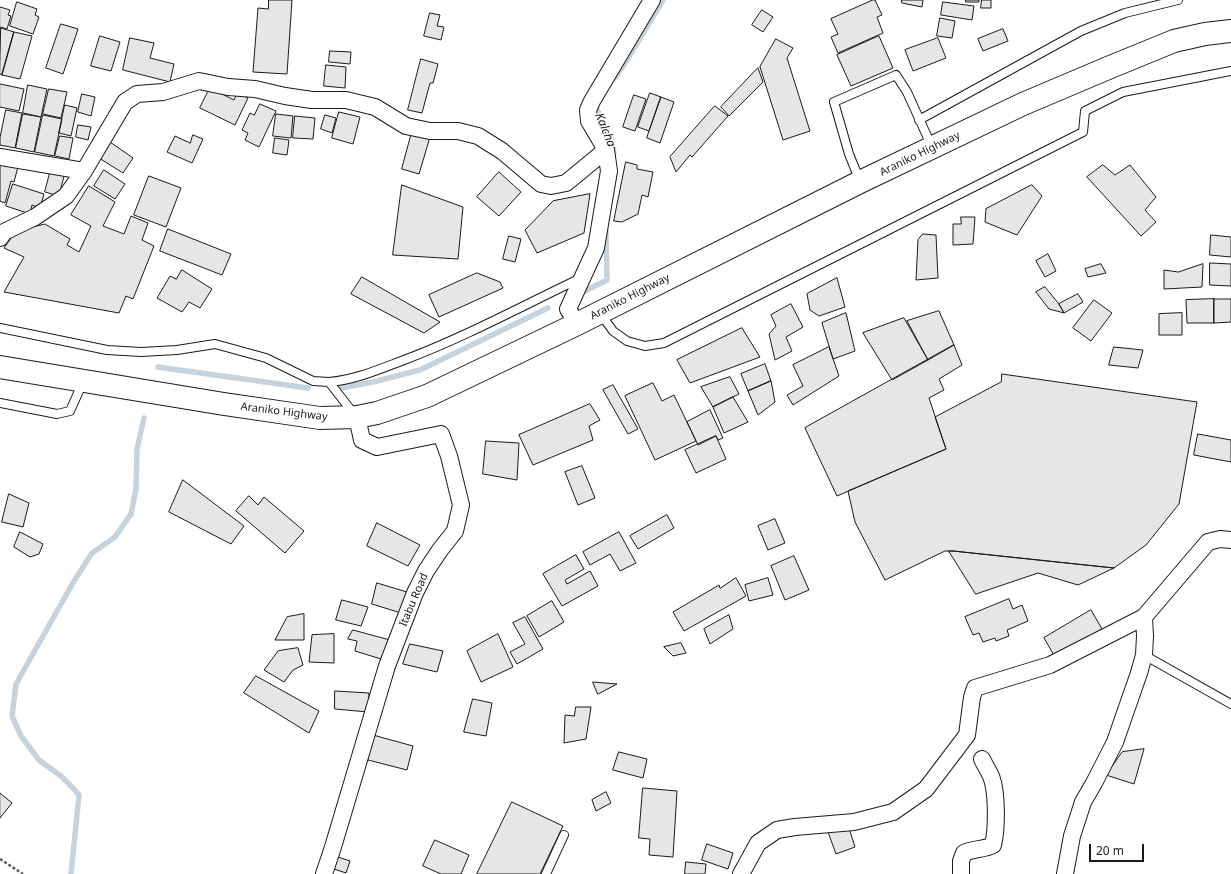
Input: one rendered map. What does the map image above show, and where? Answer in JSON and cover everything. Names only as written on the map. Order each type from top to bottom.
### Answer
[{"type":"highway","name":"Araniko Highway","points":[[0,367],[84,382],[320,418],[357,417],[377,413],[427,396],[577,324],[860,182],[1023,104],[1174,41],[1205,34],[1231,31]]},
{"type":"street","points":[[577,324],[568,308],[596,248],[609,171],[606,150],[589,121],[588,110],[652,0]]},
{"type":"street","points":[[0,238],[4,232],[35,217],[66,196],[84,171],[125,102],[137,94],[163,92],[199,81],[228,87],[255,89],[284,96],[312,100],[346,100],[375,107],[406,126],[430,130],[458,131],[478,136],[502,151],[541,184],[551,186],[566,184],[606,150]]},
{"type":"street","points":[[0,157],[84,171]]},
{"type":"street","name":"Itabu Road","points":[[324,874],[387,666],[415,593],[426,571],[455,531],[461,505],[449,456],[441,434],[378,447],[362,440],[357,417]]},
{"type":"street","points":[[741,874],[758,843],[777,830],[854,822],[893,812],[926,789],[966,735],[972,697],[976,688],[1050,666],[1144,617],[1208,542],[1220,539],[1231,540]]},
{"type":"street","points":[[1065,874],[1072,836],[1082,802],[1094,783],[1115,742],[1131,698],[1144,654],[1144,617]]},
{"type":"street","points":[[961,874],[961,861],[964,853],[971,849],[986,849],[993,845],[996,836],[995,796],[992,779],[982,759]]},
{"type":"lane","points":[[919,120],[1081,31],[1125,13],[1178,0]]},
{"type":"lane","points":[[599,313],[614,331],[627,341],[645,346],[664,343],[1082,132],[1085,111],[1123,92],[1231,71]]},
{"type":"lane","points":[[860,182],[849,154],[834,102],[896,75],[907,92],[932,148]]},
{"type":"lane","points":[[0,328],[107,350],[141,352],[177,350],[215,344],[266,358],[313,381],[329,382],[340,381],[370,373],[433,349],[582,278]]},
{"type":"lane","points":[[0,403],[57,414],[70,411],[84,382]]},
{"type":"lane","points":[[329,382],[357,417]]},
{"type":"lane","points":[[1144,654],[1231,704]]},
{"type":"lane","points":[[546,874],[564,835]]},
{"type":"path","points":[[0,859],[23,874]]},
{"type":"building","points":[[269,0],[292,0],[287,74],[253,72],[258,8],[268,9]]},
{"type":"building","points":[[875,0],[882,15],[877,17],[883,33],[838,53],[831,37],[838,34],[831,19]]},
{"type":"building","points":[[902,0],[923,0],[922,7],[902,3]]},
{"type":"building","points":[[966,0],[979,0],[979,2],[966,2]]},
{"type":"building","points":[[982,0],[991,0],[991,8],[981,8]]},
{"type":"building","points":[[17,2],[37,9],[35,15],[39,17],[33,34],[10,26]]},
{"type":"building","points":[[943,2],[974,6],[972,20],[941,15]]},
{"type":"building","points":[[0,7],[10,10],[8,15],[11,16],[7,29],[0,27]]},
{"type":"building","points":[[762,10],[773,17],[763,32],[752,25]]},
{"type":"building","points":[[430,13],[440,15],[437,26],[444,27],[441,40],[424,36]]},
{"type":"building","points":[[940,18],[955,21],[952,38],[937,36]]},
{"type":"building","points":[[61,24],[78,29],[63,74],[46,68]]},
{"type":"building","points":[[1,28],[14,32],[2,75],[0,74]]},
{"type":"building","points":[[1003,29],[1008,41],[983,51],[978,39]]},
{"type":"building","points":[[14,32],[32,36],[20,79],[2,75]]},
{"type":"building","points":[[100,36],[120,42],[111,71],[91,66]]},
{"type":"building","points":[[879,36],[893,68],[851,86],[837,55]]},
{"type":"building","points":[[130,38],[154,43],[150,58],[174,64],[170,82],[123,70]]},
{"type":"building","points":[[938,38],[946,58],[913,71],[905,50]]},
{"type":"building","points":[[776,39],[793,48],[787,58],[810,131],[783,140],[760,67]]},
{"type":"building","points":[[330,51],[351,52],[350,64],[329,62]]},
{"type":"building","points":[[421,59],[438,64],[433,83],[430,83],[422,113],[408,110]]},
{"type":"building","points":[[326,65],[346,67],[345,88],[324,86]]},
{"type":"building","points":[[758,68],[763,82],[729,116],[721,107]]},
{"type":"building","points":[[0,84],[24,89],[19,111],[0,107]]},
{"type":"building","points":[[28,85],[47,89],[41,117],[23,113]]},
{"type":"building","points":[[210,88],[234,100],[237,93],[248,98],[235,125],[200,108]]},
{"type":"building","points":[[49,89],[67,92],[61,118],[43,114]]},
{"type":"building","points":[[650,93],[661,97],[649,131],[638,127]]},
{"type":"building","points":[[82,94],[95,97],[91,116],[78,112]]},
{"type":"building","points":[[634,95],[646,99],[635,131],[623,127]]},
{"type":"building","points":[[661,97],[674,102],[660,143],[647,138]]},
{"type":"building","points":[[260,104],[276,111],[259,147],[245,140],[248,133],[242,130],[250,113],[254,115]]},
{"type":"building","points":[[65,105],[77,108],[71,136],[59,133]]},
{"type":"building","points":[[715,106],[728,116],[692,157],[690,155],[676,172],[670,157]]},
{"type":"building","points":[[6,110],[22,113],[15,148],[0,145]]},
{"type":"building","points":[[339,112],[360,117],[353,144],[332,138]]},
{"type":"building","points":[[23,114],[41,117],[34,152],[16,148]]},
{"type":"building","points":[[276,114],[293,116],[291,138],[273,136]]},
{"type":"building","points":[[43,115],[62,119],[54,156],[35,152]]},
{"type":"building","points":[[325,115],[336,118],[332,133],[321,129]]},
{"type":"building","points":[[295,116],[315,118],[313,139],[293,138]]},
{"type":"building","points":[[78,125],[91,127],[88,140],[76,137]]},
{"type":"building","points":[[412,132],[430,137],[419,174],[402,169]]},
{"type":"building","points":[[193,135],[203,139],[192,163],[167,152],[175,136],[190,143]]},
{"type":"building","points":[[60,136],[73,138],[69,159],[55,156]]},
{"type":"building","points":[[275,138],[289,140],[287,155],[273,153]]},
{"type":"building","points":[[110,142],[133,158],[123,173],[99,158]]},
{"type":"building","points":[[2,159],[19,163],[14,182],[11,181],[5,203],[0,201],[0,167]]},
{"type":"building","points":[[626,162],[637,165],[637,169],[653,172],[648,197],[642,195],[638,214],[622,222],[614,221]]},
{"type":"building","points":[[1103,165],[1115,175],[1130,165],[1156,197],[1145,210],[1156,222],[1141,236],[1087,177]]},
{"type":"building","points":[[51,169],[65,172],[59,196],[45,192]]},
{"type":"building","points":[[104,170],[125,184],[115,199],[94,186]]},
{"type":"building","points":[[499,172],[521,192],[499,216],[477,197]]},
{"type":"building","points":[[149,176],[181,188],[166,227],[134,215]]},
{"type":"building","points":[[13,184],[44,194],[40,208],[32,205],[30,214],[6,206]]},
{"type":"building","points":[[402,185],[463,207],[458,259],[393,255]]},
{"type":"building","points":[[1032,185],[1042,196],[1017,235],[985,222],[986,209]]},
{"type":"building","points":[[89,186],[115,202],[103,226],[124,234],[131,216],[148,223],[142,240],[154,246],[133,299],[126,296],[119,313],[4,292],[24,257],[4,248],[16,231],[45,224],[70,239],[67,245],[79,252],[91,226],[71,215]]},
{"type":"building","points":[[590,194],[584,233],[537,253],[525,230],[553,201]]},
{"type":"building","points":[[961,217],[975,217],[973,244],[953,245],[953,224],[961,224]]},
{"type":"building","points":[[168,229],[231,254],[222,275],[160,251]]},
{"type":"building","points":[[923,234],[936,235],[938,278],[916,280],[918,240]]},
{"type":"building","points":[[1211,235],[1231,237],[1231,257],[1210,255]]},
{"type":"building","points":[[509,236],[521,239],[515,262],[503,259]]},
{"type":"building","points":[[1048,254],[1056,271],[1045,277],[1036,261]]},
{"type":"building","points":[[1210,263],[1231,264],[1231,286],[1210,285]]},
{"type":"building","points":[[1101,264],[1106,273],[1088,277],[1085,269]]},
{"type":"building","points":[[1203,264],[1202,287],[1164,289],[1164,270],[1178,272]]},
{"type":"building","points":[[182,270],[212,289],[200,308],[189,302],[182,312],[157,298],[170,276],[176,279]]},
{"type":"building","points":[[477,273],[500,282],[503,288],[439,317],[429,295]]},
{"type":"building","points":[[362,277],[440,322],[424,333],[351,294]]},
{"type":"building","points":[[837,278],[845,307],[819,316],[810,310],[807,294]]},
{"type":"building","points":[[1045,287],[1059,304],[1064,313],[1049,309],[1036,292]]},
{"type":"building","points":[[1078,294],[1083,302],[1064,313],[1059,304]]},
{"type":"building","points":[[1214,299],[1214,323],[1187,323],[1186,300]]},
{"type":"building","points":[[1214,299],[1231,299],[1231,322],[1214,323]]},
{"type":"building","points":[[1094,300],[1112,313],[1091,341],[1073,328]]},
{"type":"building","points":[[791,304],[803,327],[786,337],[792,351],[775,360],[769,334],[776,326],[771,315]]},
{"type":"building","points":[[939,311],[954,345],[928,360],[907,321]]},
{"type":"building","points":[[846,313],[855,351],[833,359],[822,323]]},
{"type":"building","points":[[1182,313],[1182,335],[1159,335],[1159,314]]},
{"type":"building","points":[[904,318],[928,360],[892,380],[863,333]]},
{"type":"building","points":[[742,328],[760,357],[690,383],[677,360]]},
{"type":"building","points":[[954,345],[962,365],[939,379],[944,390],[929,398],[946,449],[837,496],[805,428]]},
{"type":"building","points":[[829,347],[839,376],[793,405],[787,395],[803,386],[793,365]]},
{"type":"building","points":[[1114,347],[1143,350],[1138,368],[1109,365]]},
{"type":"building","points":[[765,364],[771,381],[748,391],[741,374]]},
{"type":"building","points":[[1002,374],[1197,402],[1179,504],[1146,545],[1114,568],[945,551],[885,580],[855,522],[848,491],[946,449],[935,417],[1001,382]]},
{"type":"building","points":[[730,377],[739,394],[713,407],[701,387]]},
{"type":"building","points":[[771,381],[775,402],[758,415],[748,391]]},
{"type":"building","points":[[653,383],[662,401],[674,395],[696,441],[655,460],[625,396]]},
{"type":"building","points":[[613,385],[638,429],[628,434],[603,390]]},
{"type":"building","points":[[733,397],[748,422],[724,433],[713,407]]},
{"type":"building","points":[[590,404],[600,420],[589,426],[593,440],[533,465],[519,435]]},
{"type":"building","points":[[710,410],[723,438],[718,440],[716,436],[698,445],[687,422]]},
{"type":"building","points":[[1198,434],[1231,440],[1231,462],[1194,455]]},
{"type":"building","points":[[716,436],[726,459],[696,473],[685,450]]},
{"type":"building","points":[[486,441],[519,443],[517,480],[483,474]]},
{"type":"building","points":[[582,466],[595,498],[578,505],[565,472]]},
{"type":"building","points":[[183,480],[244,526],[231,544],[169,512]]},
{"type":"building","points":[[9,494],[29,503],[23,527],[2,522]]},
{"type":"building","points":[[249,496],[258,505],[264,497],[304,531],[285,553],[236,511]]},
{"type":"building","points":[[667,515],[674,528],[638,549],[630,536]]},
{"type":"building","points":[[775,519],[785,543],[768,550],[758,526]]},
{"type":"building","points":[[377,523],[420,545],[408,566],[367,546]]},
{"type":"building","points":[[20,532],[43,544],[39,554],[30,557],[14,547]]},
{"type":"building","points":[[619,532],[636,563],[620,571],[610,554],[590,565],[583,552]]},
{"type":"building","points":[[949,551],[1114,568],[1078,585],[1038,573],[976,594]]},
{"type":"building","points":[[576,555],[584,569],[565,580],[567,584],[590,571],[598,586],[562,606],[543,574]]},
{"type":"building","points":[[794,556],[809,590],[785,600],[771,566]]},
{"type":"building","points":[[736,578],[746,596],[684,631],[673,612],[719,585],[720,588]]},
{"type":"building","points":[[768,578],[773,595],[749,601],[745,585]]},
{"type":"building","points":[[377,583],[407,592],[401,613],[372,604]]},
{"type":"building","points":[[1009,599],[1013,609],[1022,605],[1028,621],[1007,630],[1009,636],[996,641],[995,638],[983,642],[979,633],[973,635],[965,617]]},
{"type":"building","points":[[342,600],[368,607],[361,626],[336,620]]},
{"type":"building","points":[[552,601],[564,622],[539,637],[527,616]]},
{"type":"building","points":[[1091,610],[1102,629],[1055,657],[1044,638]]},
{"type":"building","points":[[304,614],[304,640],[275,640],[287,617]]},
{"type":"building","points":[[729,615],[733,629],[710,644],[704,629]]},
{"type":"building","points":[[525,617],[543,649],[517,664],[510,652],[525,644],[513,623]]},
{"type":"building","points":[[353,630],[390,640],[381,659],[355,651],[357,641],[348,639]]},
{"type":"building","points":[[334,634],[334,663],[309,662],[312,635]]},
{"type":"building","points":[[498,634],[513,667],[481,682],[467,651]]},
{"type":"building","points":[[681,643],[686,653],[673,656],[664,647]]},
{"type":"building","points":[[410,644],[443,651],[437,672],[403,664]]},
{"type":"building","points":[[298,648],[303,665],[293,670],[284,682],[264,670],[278,651]]},
{"type":"building","points":[[256,676],[319,711],[309,733],[244,693]]},
{"type":"building","points":[[593,682],[617,684],[598,694]]},
{"type":"building","points":[[335,691],[369,693],[368,712],[335,709]]},
{"type":"building","points":[[473,699],[492,703],[486,736],[464,732]]},
{"type":"building","points":[[576,707],[591,707],[586,739],[564,743],[565,715],[574,716]]},
{"type":"building","points":[[373,735],[413,746],[407,770],[368,760]]},
{"type":"building","points":[[1144,749],[1134,784],[1106,775],[1122,752]]},
{"type":"building","points":[[619,752],[647,759],[643,778],[613,770]]},
{"type":"building","points":[[643,788],[677,791],[673,857],[649,855],[650,839],[639,838]]},
{"type":"building","points":[[606,792],[611,803],[596,811],[592,800]]},
{"type":"building","points":[[0,793],[12,803],[0,818]]},
{"type":"building","points":[[512,802],[563,826],[540,874],[477,874]]},
{"type":"building","points":[[848,825],[855,847],[836,854],[828,832]]},
{"type":"building","points":[[435,840],[469,855],[461,874],[441,874],[423,866]]},
{"type":"building","points":[[707,844],[733,853],[728,869],[702,860]]},
{"type":"building","points":[[335,856],[350,861],[346,873],[331,868]]},
{"type":"building","points":[[686,862],[706,864],[705,874],[685,874]]},
{"type":"waterway","name":"Kalcha","points":[[615,78],[663,0]]},
{"type":"waterway","name":"Kalcha","points":[[595,104],[611,138],[614,153]]},
{"type":"waterway","name":"Kalcha","points":[[579,294],[607,280],[606,231]]},
{"type":"waterway","points":[[341,388],[373,382],[420,370],[548,308]]},
{"type":"waterway","points":[[158,367],[308,388]]},
{"type":"waterway","points":[[71,874],[79,795],[61,776],[39,760],[21,736],[12,716],[16,684],[74,581],[92,553],[115,537],[131,514],[136,489],[137,449],[144,418]]}]
